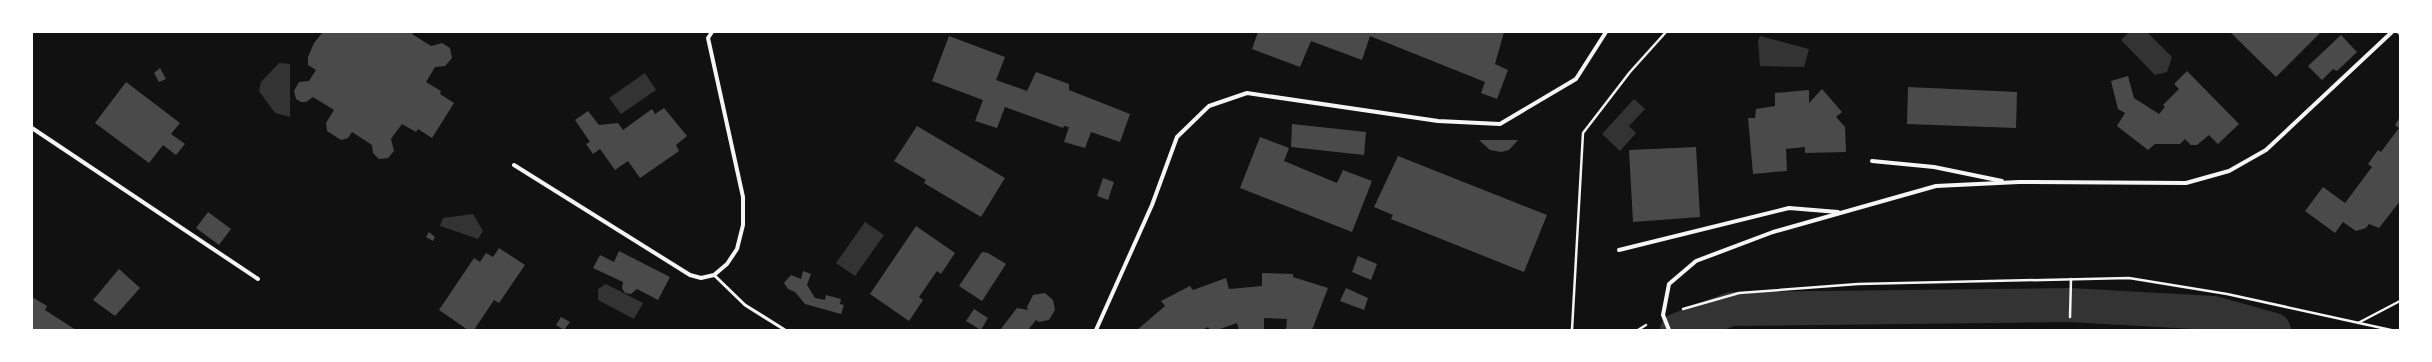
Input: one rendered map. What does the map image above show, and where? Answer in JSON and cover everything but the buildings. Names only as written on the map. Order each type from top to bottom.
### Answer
[{"type":"street","points":[[514,165],[690,275],[701,278],[714,275],[727,264],[737,249],[743,224],[743,197],[708,38],[712,32]]},
{"type":"street","points":[[1096,330],[1152,205],[1177,137],[1209,106],[1247,93],[1438,121],[1500,124],[1576,79],[1606,32]]},
{"type":"street","points":[[1669,330],[1663,316],[1669,284],[1696,261],[1773,232],[1936,186],[2008,182],[2186,183],[2229,171],[2266,150],[2392,32]]},
{"type":"street","points":[[32,128],[258,278]]},
{"type":"street","points":[[1872,162],[1934,167],[2008,182]]},
{"type":"street","points":[[1619,250],[1789,208],[1842,213]]},
{"type":"lane","points":[[714,275],[744,305],[784,330]]},
{"type":"path","points":[[1572,330],[1583,133],[1630,72],[1666,32]]},
{"type":"path","points":[[1638,330],[1663,316],[1739,293],[1858,284],[2129,278],[2227,294],[2391,330]]},
{"type":"path","points":[[2070,317],[2071,279]]},
{"type":"path","points":[[2358,323],[2400,301]]},
{"type":"shaded area","points":[[2129,32],[2147,32],[2172,57],[2167,72],[2155,75],[2121,40]]},
{"type":"shaded area","points":[[1760,36],[1809,49],[1804,67],[1760,66],[1758,41]]},
{"type":"shaded area","points":[[279,63],[290,64],[290,117],[275,113],[259,91],[261,82]]},
{"type":"shaded area","points":[[645,73],[656,90],[621,114],[609,98]]},
{"type":"shaded area","points":[[1634,99],[1645,109],[1629,126],[1636,133],[1620,151],[1602,134]]},
{"type":"shaded area","points":[[473,214],[483,231],[478,239],[440,226],[443,218]]},
{"type":"shaded area","points":[[865,222],[884,235],[855,276],[836,263]]},
{"type":"shaded area","points":[[606,284],[643,303],[634,319],[598,300],[598,289]]},
{"type":"waterway","points":[[1677,330],[1731,309],[2069,305],[2213,313],[2274,330]]}]
